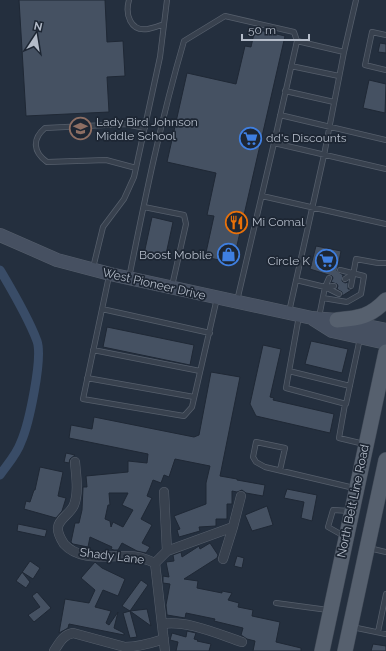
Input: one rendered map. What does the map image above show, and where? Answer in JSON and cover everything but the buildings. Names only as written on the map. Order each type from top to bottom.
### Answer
[{"type":"main road","name":"West Pioneer Drive","points":[[0,235],[57,260],[92,270],[172,289],[315,319],[337,320],[386,330]]},
{"type":"main road","points":[[337,320],[357,318],[368,315],[386,300]]},
{"type":"main road","name":"West Pioneer Drive","points":[[315,319],[332,331],[386,343]]},
{"type":"main road","name":"North Belt Line Road","points":[[322,651],[386,352]]},
{"type":"main road","name":"North Belt Line Road","points":[[345,651],[386,462]]},
{"type":"main road","points":[[346,537],[368,546]]},
{"type":"street","name":"Shady Lane","points":[[76,462],[76,492],[74,505],[60,523],[58,528],[60,539],[76,553],[95,557],[135,556],[155,563]]},
{"type":"street","points":[[164,492],[168,551]]},
{"type":"street","points":[[223,558],[241,496]]},
{"type":"street","points":[[165,651],[155,563],[168,551],[233,527]]},
{"type":"street","points":[[162,624],[173,623],[186,625],[242,642]]},
{"type":"street","points":[[54,651],[61,639],[67,634],[73,633],[126,647],[152,643],[164,639]]},
{"type":"lane","points":[[129,0],[126,8],[127,15],[132,24],[147,30],[164,24]]},
{"type":"lane","points":[[92,270],[103,227],[124,199],[129,190],[136,168],[146,128],[163,41],[167,0]]},
{"type":"lane","points":[[345,404],[286,388],[289,371],[296,280],[356,0]]},
{"type":"lane","points":[[129,279],[169,92],[184,41],[225,16],[294,32],[297,41],[237,302]]},
{"type":"lane","points":[[386,35],[372,32],[364,65],[386,70]]},
{"type":"lane","points":[[297,41],[344,52]]},
{"type":"lane","points":[[291,66],[339,76]]},
{"type":"lane","points":[[285,91],[334,102]]},
{"type":"lane","points":[[280,115],[386,140]]},
{"type":"lane","points":[[136,168],[106,160],[47,162],[40,157],[36,149],[36,142],[39,133],[45,128],[126,124],[146,128]]},
{"type":"lane","points":[[274,143],[386,169]]},
{"type":"lane","points":[[262,196],[386,224]]},
{"type":"lane","points":[[144,207],[184,215],[186,224],[172,289]]},
{"type":"lane","points":[[351,286],[356,259],[386,263]]},
{"type":"lane","points":[[323,298],[347,302],[361,294],[364,276],[340,270]]},
{"type":"lane","points":[[110,274],[83,399],[184,416],[192,407],[217,298]]},
{"type":"lane","points":[[345,279],[353,274]]},
{"type":"lane","points":[[315,319],[329,278]]},
{"type":"lane","points":[[296,280],[325,287],[339,294]]},
{"type":"lane","points":[[325,287],[334,286]]},
{"type":"lane","points":[[102,309],[210,333]]},
{"type":"lane","points":[[360,337],[339,438],[365,445]]},
{"type":"lane","points":[[93,350],[200,371]]},
{"type":"lane","points":[[289,371],[350,386]]},
{"type":"lane","points":[[87,378],[194,397]]},
{"type":"lane","points":[[280,470],[285,448],[256,442],[253,457],[256,462],[265,467],[356,488]]},
{"type":"lane","points":[[368,546],[386,552]]},
{"type":"lane","points":[[378,632],[386,594]]},
{"type":"lane","points":[[276,603],[330,610]]},
{"type":"lane","points":[[350,627],[386,634]]},
{"type":"waterway","points":[[0,270],[29,323],[37,341],[38,349],[37,376],[28,421],[17,451],[0,475]]},
{"type":"place","name":"Lady Bird Johnson Middle School","points":[[80,129]]},
{"type":"place","name":"dd's Discounts","points":[[250,138]]},
{"type":"place","name":"Mi Comal","points":[[237,222]]},
{"type":"place","name":"Boost Mobile","points":[[228,255]]},
{"type":"place","name":"Circle K","points":[[326,261]]}]
